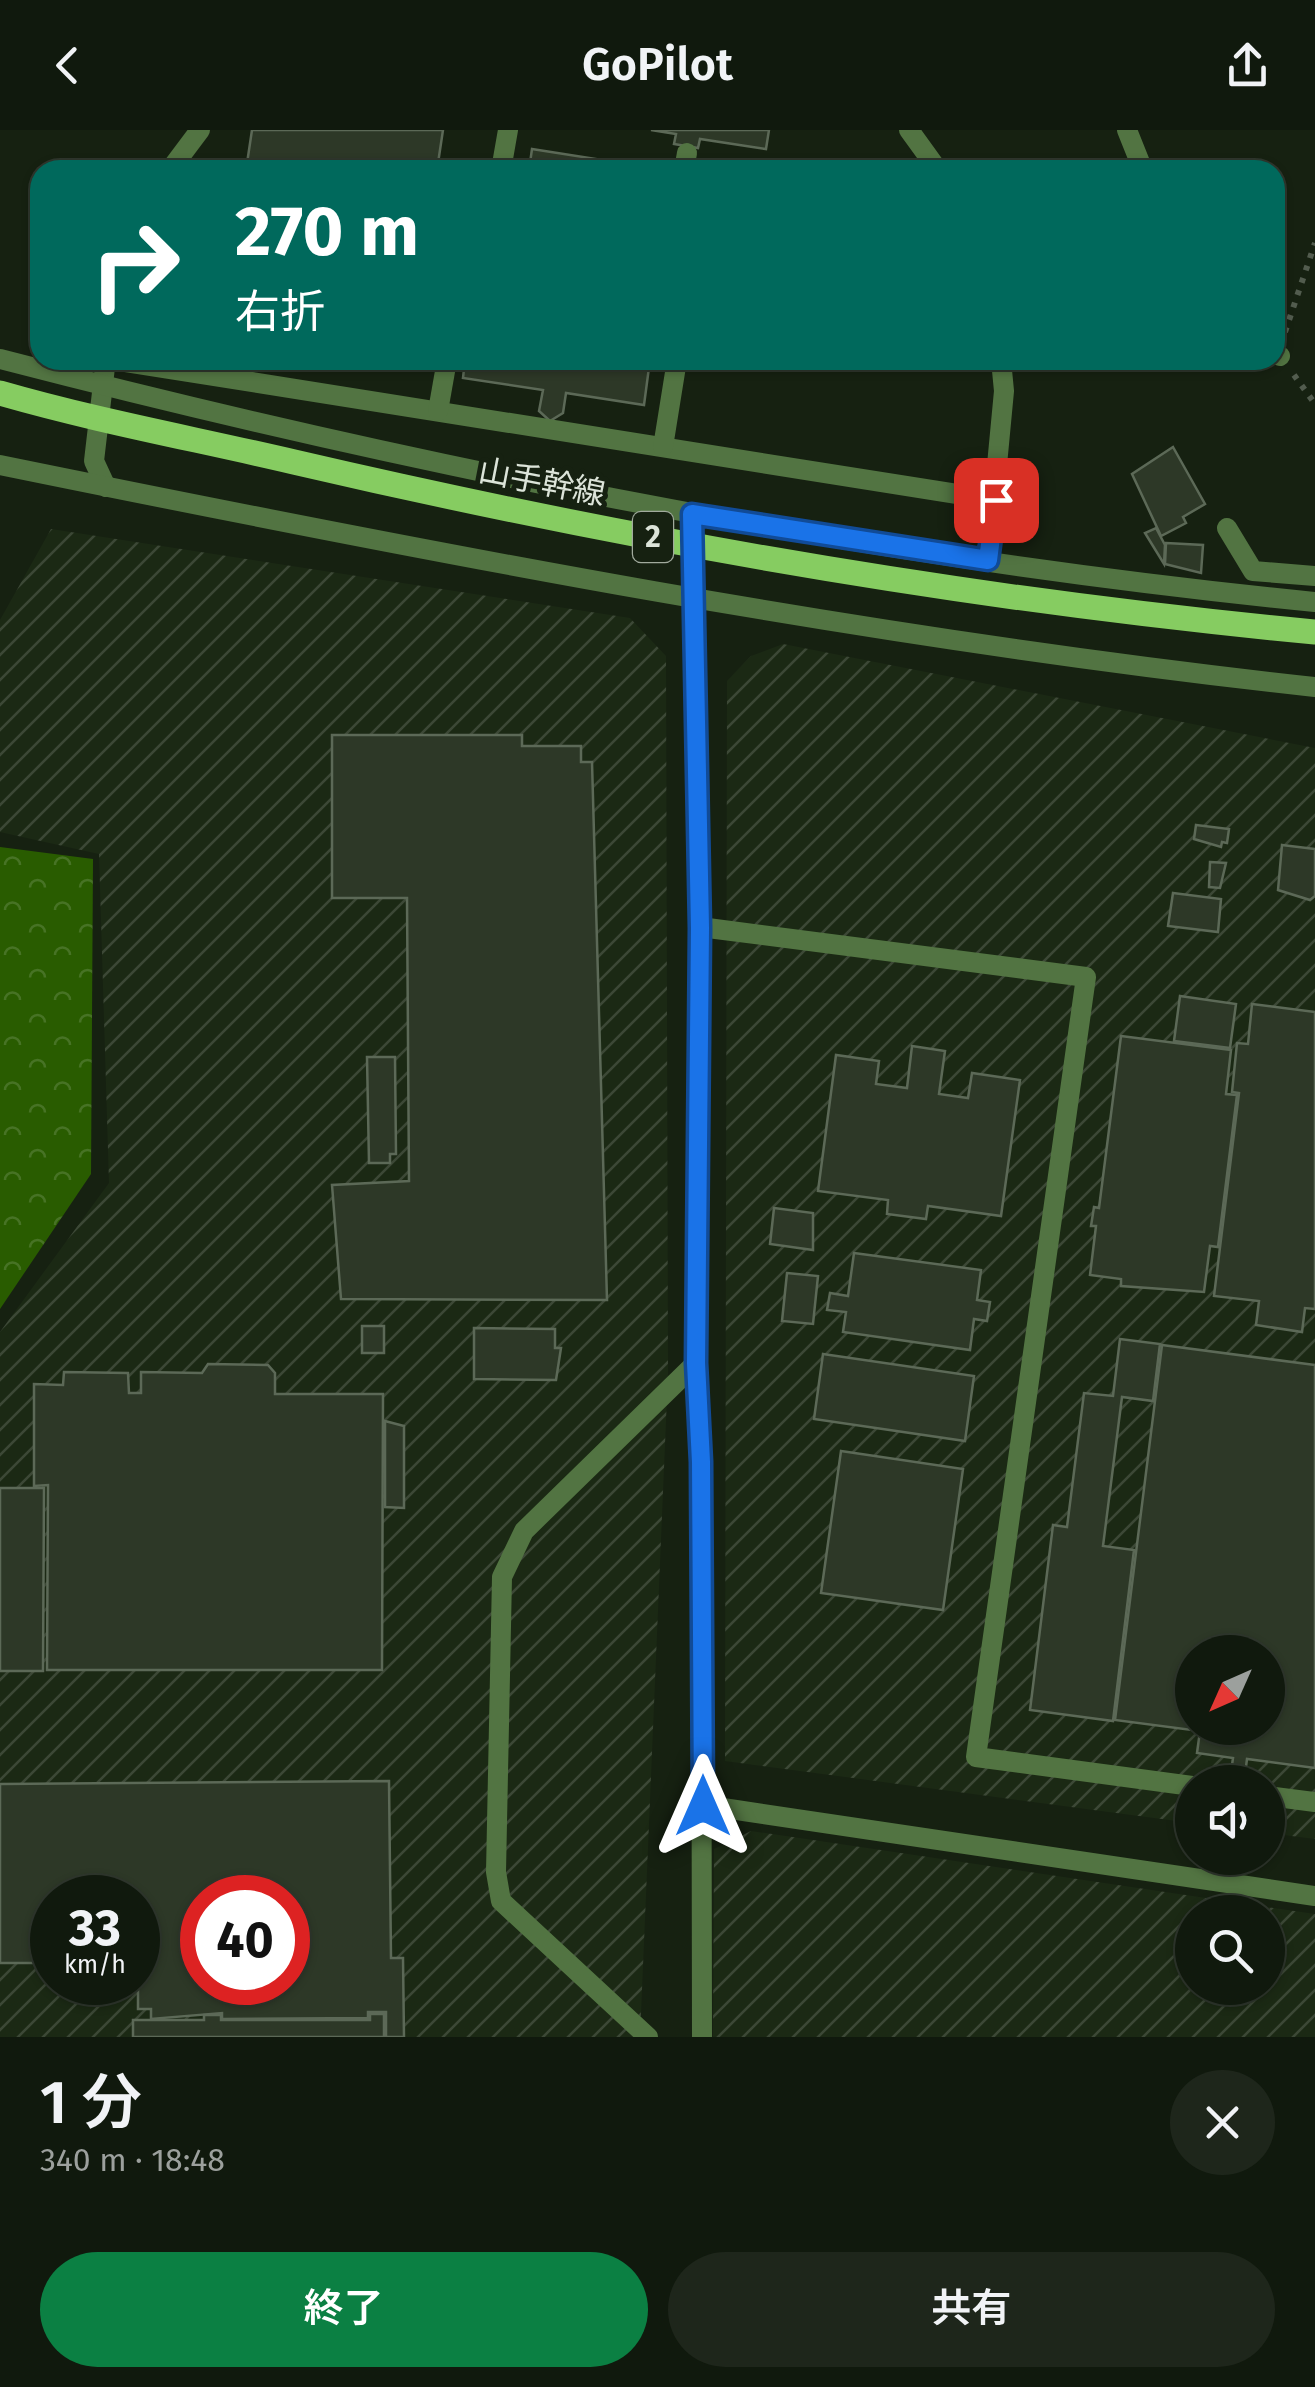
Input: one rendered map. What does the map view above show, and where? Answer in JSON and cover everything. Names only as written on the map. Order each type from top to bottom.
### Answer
[{"type":"main road","name":"山手幹線","points":[[0,393],[403,487],[638,534],[1075,605],[1315,632]]},
{"type":"street","points":[[178,160],[200,130]]},
{"type":"street","points":[[503,160],[508,130]]},
{"type":"street","points":[[910,130],[931,160]]},
{"type":"street","points":[[1127,130],[1140,160]]},
{"type":"street","points":[[0,359],[30,367]]},
{"type":"street","points":[[43,370],[384,453],[692,514],[988,560],[1315,602]]},
{"type":"street","points":[[106,487],[94,461],[107,370]]},
{"type":"street","points":[[174,370],[996,500]]},
{"type":"street","points":[[438,411],[445,370]]},
{"type":"street","points":[[664,447],[676,370]]},
{"type":"street","points":[[988,560],[1004,391],[1001,370]]},
{"type":"street","points":[[0,465],[333,534],[693,597],[983,645],[1315,686]]},
{"type":"street","points":[[692,514],[700,928],[696,1363],[701,1462],[702,2037]]},
{"type":"street","points":[[1226,528],[1253,571],[1315,576]]},
{"type":"street","points":[[700,928],[1086,977],[976,1757],[1175,1784]]},
{"type":"street","points":[[648,2037],[501,1901],[496,1872],[502,1576],[524,1531],[696,1363]]},
{"type":"street","points":[[1285,1798],[1315,1802]]},
{"type":"street","points":[[703,1806],[1315,1896]]},
{"type":"path","points":[[1285,328],[1315,243]]},
{"type":"path","points":[[1285,364],[1315,404]]},
{"type":"shaded area","points":[[51,529],[630,618],[666,656],[668,1373],[640,2037],[0,2037],[0,1332],[109,1183],[99,854],[0,832],[0,620]]},
{"type":"shaded area","points":[[783,644],[1315,748],[1315,1839],[1285,1835],[1285,1765],[1175,1765],[1175,1821],[725,1761],[727,681],[751,656]]},
{"type":"shaded area","points":[[751,1831],[1186,1895],[1175,1895],[1175,2005],[1285,2005],[1285,1910],[1315,1914],[1315,2037],[713,2037],[714,1849]]},
{"type":"green space","points":[[0,847],[93,859],[91,1174],[0,1309]]},
{"type":"building","points":[[252,130],[443,130],[438,160],[248,160]]},
{"type":"building","points":[[651,130],[769,130],[766,149],[700,139],[698,148],[674,144],[676,134]]},
{"type":"building","points":[[532,149],[602,160],[530,160]]},
{"type":"building","points":[[464,370],[649,370],[644,405],[566,393],[563,413],[550,421],[539,411],[543,390],[463,378]]},
{"type":"building","points":[[1173,447],[1205,504],[1183,517],[1186,523],[1161,536],[1132,474]]},
{"type":"building","points":[[1156,528],[1165,545],[1164,564],[1145,533]]},
{"type":"building","points":[[1166,543],[1203,545],[1201,573],[1165,564]]},
{"type":"building","points":[[332,735],[522,735],[522,746],[581,746],[581,762],[592,762],[607,1300],[341,1299],[332,1185],[409,1181],[407,898],[332,898]]},
{"type":"building","points":[[1196,825],[1229,829],[1227,843],[1222,842],[1221,847],[1194,839]]},
{"type":"building","points":[[1282,845],[1315,849],[1315,896],[1310,900],[1278,890]]},
{"type":"building","points":[[1210,862],[1226,863],[1220,888],[1209,887]]},
{"type":"building","points":[[1173,893],[1221,899],[1218,932],[1168,926]]},
{"type":"building","points":[[1180,996],[1236,1004],[1230,1048],[1174,1041]]},
{"type":"building","points":[[1252,1004],[1315,1012],[1315,1309],[1305,1308],[1302,1332],[1256,1325],[1259,1301],[1214,1296],[1239,1093],[1232,1092],[1237,1043],[1248,1044]]},
{"type":"building","points":[[1121,1036],[1231,1050],[1226,1094],[1237,1095],[1218,1247],[1210,1246],[1204,1292],[1121,1286],[1121,1279],[1090,1275],[1096,1226],[1091,1226],[1094,1207],[1099,1208]]},
{"type":"building","points":[[912,1046],[945,1051],[939,1094],[968,1098],[972,1073],[1020,1080],[1001,1216],[928,1206],[926,1219],[887,1214],[888,1200],[818,1191],[836,1055],[879,1061],[876,1084],[907,1088]]},
{"type":"building","points":[[367,1057],[395,1057],[396,1154],[390,1154],[390,1163],[369,1163]]},
{"type":"building","points":[[774,1208],[813,1213],[813,1250],[770,1244]]},
{"type":"building","points":[[854,1253],[981,1270],[977,1300],[990,1302],[987,1321],[974,1319],[970,1350],[843,1332],[846,1312],[827,1310],[830,1293],[848,1296]]},
{"type":"building","points":[[787,1273],[818,1276],[813,1324],[782,1321]]},
{"type":"building","points":[[362,1326],[384,1326],[384,1353],[362,1353]]},
{"type":"building","points":[[474,1328],[555,1329],[555,1348],[561,1348],[556,1380],[474,1379]]},
{"type":"building","points":[[1120,1339],[1160,1344],[1153,1401],[1122,1397],[1103,1546],[1134,1550],[1113,1721],[1030,1710],[1053,1525],[1067,1527],[1084,1393],[1113,1396]]},
{"type":"building","points":[[1162,1345],[1315,1365],[1315,1768],[1247,1759],[1246,1765],[1232,1765],[1233,1758],[1197,1753],[1198,1745],[1285,1745],[1285,1635],[1175,1635],[1175,1728],[1115,1720]]},
{"type":"building","points":[[823,1354],[974,1376],[965,1441],[814,1419]]},
{"type":"building","points":[[208,1364],[268,1365],[275,1373],[275,1394],[383,1394],[382,1670],[47,1670],[48,1485],[34,1486],[34,1384],[63,1385],[64,1372],[128,1373],[129,1393],[141,1393],[141,1372],[202,1373]]},
{"type":"building","points":[[385,1421],[404,1426],[404,1508],[385,1507]]},
{"type":"building","points":[[841,1451],[963,1469],[943,1610],[821,1593]]},
{"type":"building","points":[[0,1488],[44,1488],[43,1671],[0,1671]]},
{"type":"building","points":[[389,1781],[391,1958],[403,1958],[404,2037],[386,2037],[386,2012],[368,2012],[368,2018],[222,2019],[222,2013],[151,2019],[151,2009],[138,2009],[138,2005],[160,2005],[160,1875],[30,1875],[30,1963],[0,1963],[0,1784]]},
{"type":"building","points":[[370,2014],[384,2014],[384,2037],[133,2037],[133,2020],[204,2020],[204,2015],[221,2015],[221,2020],[370,2020]]},
{"type":"route","points":[[703,1806],[701,1462],[696,1363],[700,928],[692,514],[988,560],[996,500]]}]
